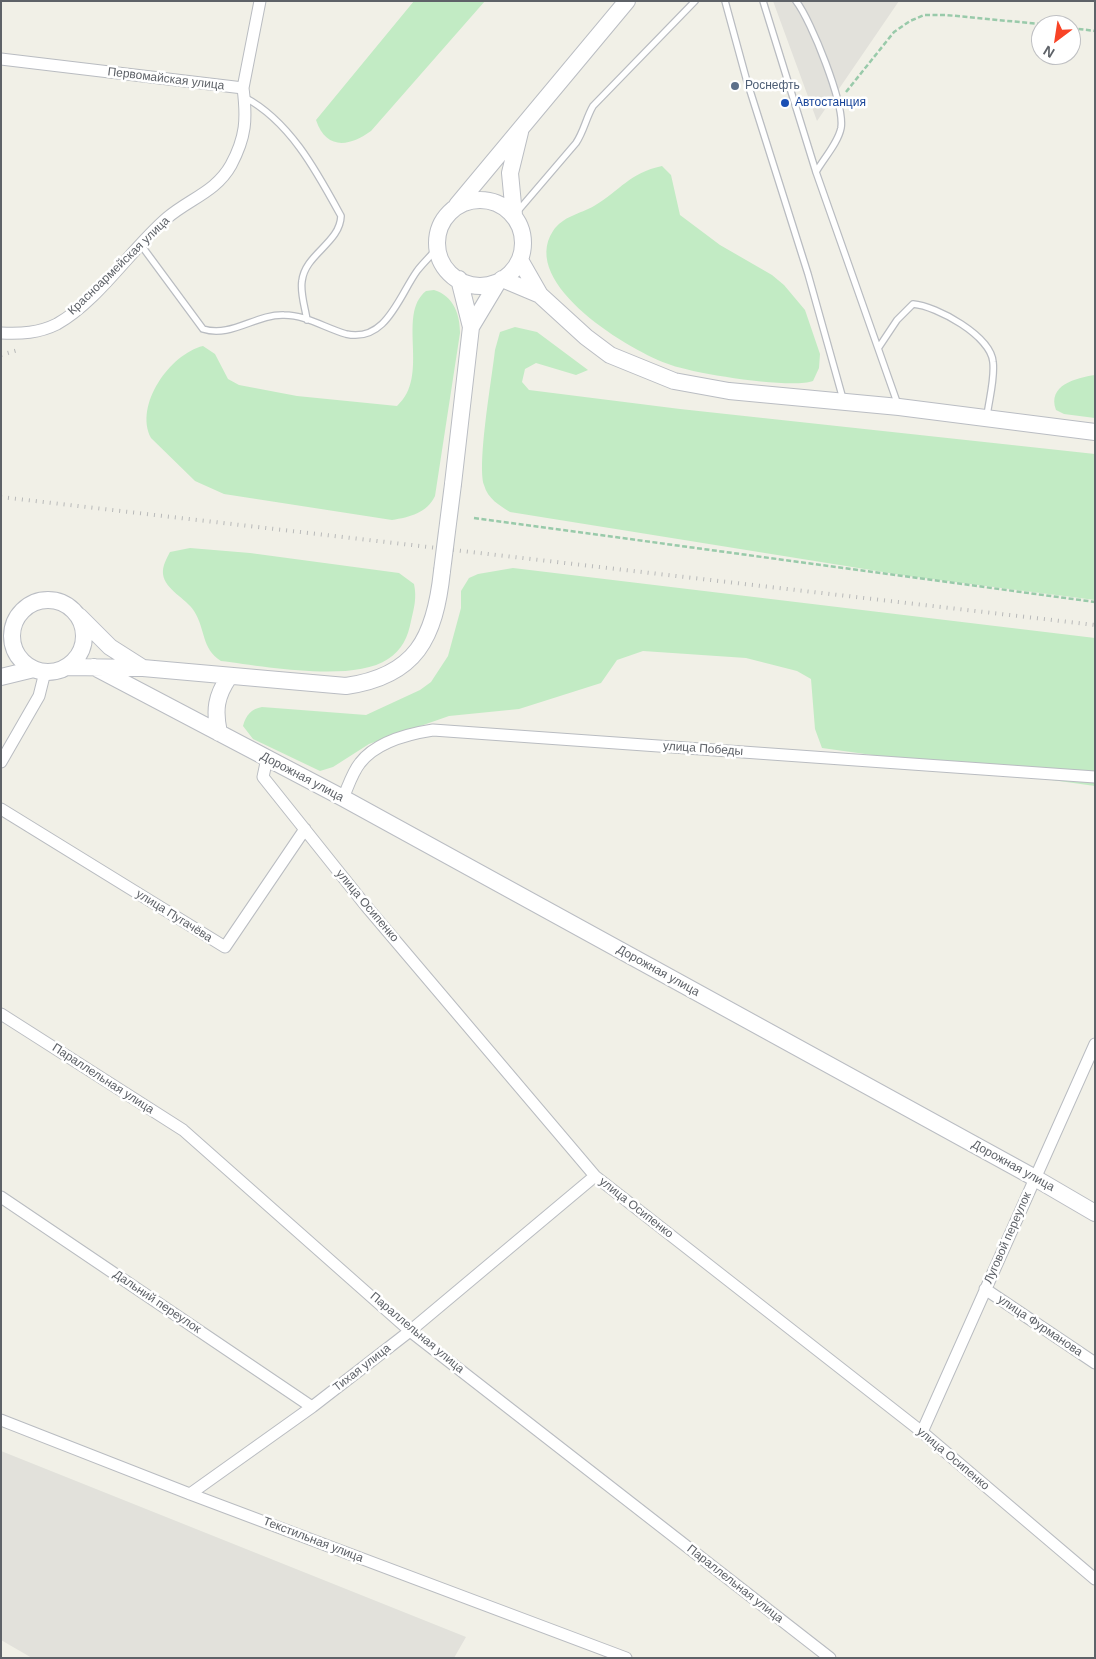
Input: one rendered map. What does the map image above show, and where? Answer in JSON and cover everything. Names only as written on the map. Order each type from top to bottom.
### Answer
[{"type":"main road","points":[[521,127],[510,173],[514,215],[521,229],[524,245],[520,260],[511,273],[500,281],[482,286],[467,284],[453,276],[442,264],[438,248],[438,232],[445,218],[456,207],[521,127],[627,1]]},
{"type":"main road","points":[[456,207],[470,200],[486,200],[501,205],[514,215]]},
{"type":"main road","points":[[520,260],[540,295],[586,337],[610,355],[666,378],[729,391],[899,408],[1095,432]]},
{"type":"main road","points":[[1,677],[39,671],[55,671],[67,667],[143,668],[346,686],[370,683],[396,672],[415,653],[428,634],[440,594],[471,326],[459,279]]},
{"type":"main road","points":[[500,281],[540,295]]},
{"type":"main road","points":[[471,326],[500,281]]},
{"type":"main road","points":[[1,640],[22,610],[32,603],[44,600],[62,603],[77,614],[110,647],[143,668]]},
{"type":"main road","points":[[67,667],[76,658],[82,647],[83,625],[77,614]]},
{"type":"main road","points":[[15,620],[12,632],[13,645],[18,656],[39,671]]},
{"type":"main road","name":"Дорожная улица","points":[[94,667],[343,798],[1035,1178],[1095,1213]]},
{"type":"main road","points":[[219,733],[215,709],[220,691],[229,677]]},
{"type":"street","points":[[244,93],[260,1]]},
{"type":"street","name":"Первомайская улица","points":[[1,59],[244,93]]},
{"type":"street","name":"Красноармейская улица","points":[[1,332],[21,334],[42,330],[58,323],[81,306],[168,217],[211,190],[230,167],[240,146],[247,118],[244,93]]},
{"type":"street","points":[[1,762],[39,696],[39,671]]},
{"type":"street","name":"улица Победы","points":[[343,798],[355,772],[372,751],[417,733],[432,730],[1095,777]]},
{"type":"street","name":"улица Осипенко","points":[[268,758],[263,777],[304,830],[595,1176],[922,1432],[1095,1579]]},
{"type":"street","name":"улица Пугачёва","points":[[1,809],[225,948],[304,830]]},
{"type":"street","name":"Параллельная улица","points":[[1,1014],[183,1130],[410,1331],[830,1658]]},
{"type":"street","name":"Луговой переулок","points":[[922,1432],[1095,1044]]},
{"type":"street","name":"Тихая улица","points":[[190,1494],[312,1407],[410,1331],[595,1176]]},
{"type":"street","name":"Дальний переулок","points":[[1,1197],[312,1407]]},
{"type":"street","name":"улица Фурманова","points":[[986,1290],[1095,1363]]},
{"type":"street","name":"Текстильная улица","points":[[1,1420],[190,1494],[626,1658]]},
{"type":"lane","points":[[514,215],[576,143],[583,133],[586,119],[593,106],[695,1]]},
{"type":"lane","points":[[724,1],[746,78],[808,274],[844,403]]},
{"type":"lane","points":[[763,1],[816,172],[899,408]]},
{"type":"lane","points":[[796,1],[808,20],[838,101],[841,127],[838,137],[816,172]]},
{"type":"lane","points":[[244,93],[288,131],[341,216],[340,225],[335,235],[304,272],[301,282],[308,320]]},
{"type":"lane","points":[[141,245],[203,329],[210,331],[229,330],[262,318],[285,315],[308,320],[346,334],[360,334],[383,325],[418,270],[438,248]]},
{"type":"lane","points":[[879,347],[901,315],[914,304],[927,305],[946,315],[984,342],[990,351],[994,362],[986,418]]},
{"type":"path","points":[[838,101],[894,32],[910,21],[924,15],[946,15],[1031,23]]},
{"type":"path","points":[[1081,29],[1095,30]]},
{"type":"path","points":[[474,518],[1095,602]]},
{"type":"shaded area","points":[[773,1],[899,1],[817,121]]},
{"type":"shaded area","points":[[1,1451],[466,1637],[454,1658],[32,1658],[1,1640]]},
{"type":"green space","points":[[414,1],[485,1],[371,131],[355,140],[339,143],[332,141],[320,130],[316,120]]},
{"type":"green space","points":[[662,166],[671,175],[680,215],[720,245],[772,275],[784,285],[805,310],[820,354],[819,368],[813,381],[802,383],[765,382],[683,369],[671,365],[653,358],[607,331],[584,313],[564,293],[551,272],[546,251],[553,231],[562,222],[594,206],[641,173]]},
{"type":"green space","points":[[434,290],[451,301],[459,320],[460,333],[435,496],[432,502],[423,510],[392,520],[224,494],[195,481],[151,438],[147,425],[147,411],[151,396],[158,383],[179,359],[203,346],[215,354],[228,379],[239,385],[297,396],[397,406],[407,393],[412,379],[414,315],[418,302],[426,291]]},
{"type":"green space","points":[[515,327],[537,332],[588,370],[576,375],[536,363],[525,369],[522,382],[529,390],[680,409],[1095,454],[1095,600],[908,576],[510,512],[494,501],[488,494],[482,474],[482,459],[495,350],[500,332]]},
{"type":"green space","points":[[1095,375],[1095,418],[1064,414],[1056,410],[1054,401],[1059,389],[1072,381]]},
{"type":"green space","points":[[190,548],[250,553],[399,573],[414,584],[415,589],[414,607],[406,638],[397,652],[388,659],[372,666],[353,670],[307,671],[221,661],[210,650],[194,611],[168,585],[163,574],[164,565],[170,552]]},
{"type":"green space","points":[[513,568],[1095,638],[1095,786],[822,748],[815,729],[811,679],[797,671],[746,658],[643,651],[617,660],[601,683],[519,709],[449,716],[369,744],[333,767],[320,771],[253,739],[243,726],[250,713],[262,707],[366,715],[420,690],[431,682],[448,656],[461,608],[461,591],[469,578],[478,574]]},
{"type":"railway","points":[[1,355],[18,350]]},
{"type":"railway","points":[[1,497],[1095,625]]},
{"type":"place","name":"Роснефть","points":[[735,86]]},
{"type":"place","name":"Автостанция","points":[[785,103]]}]
